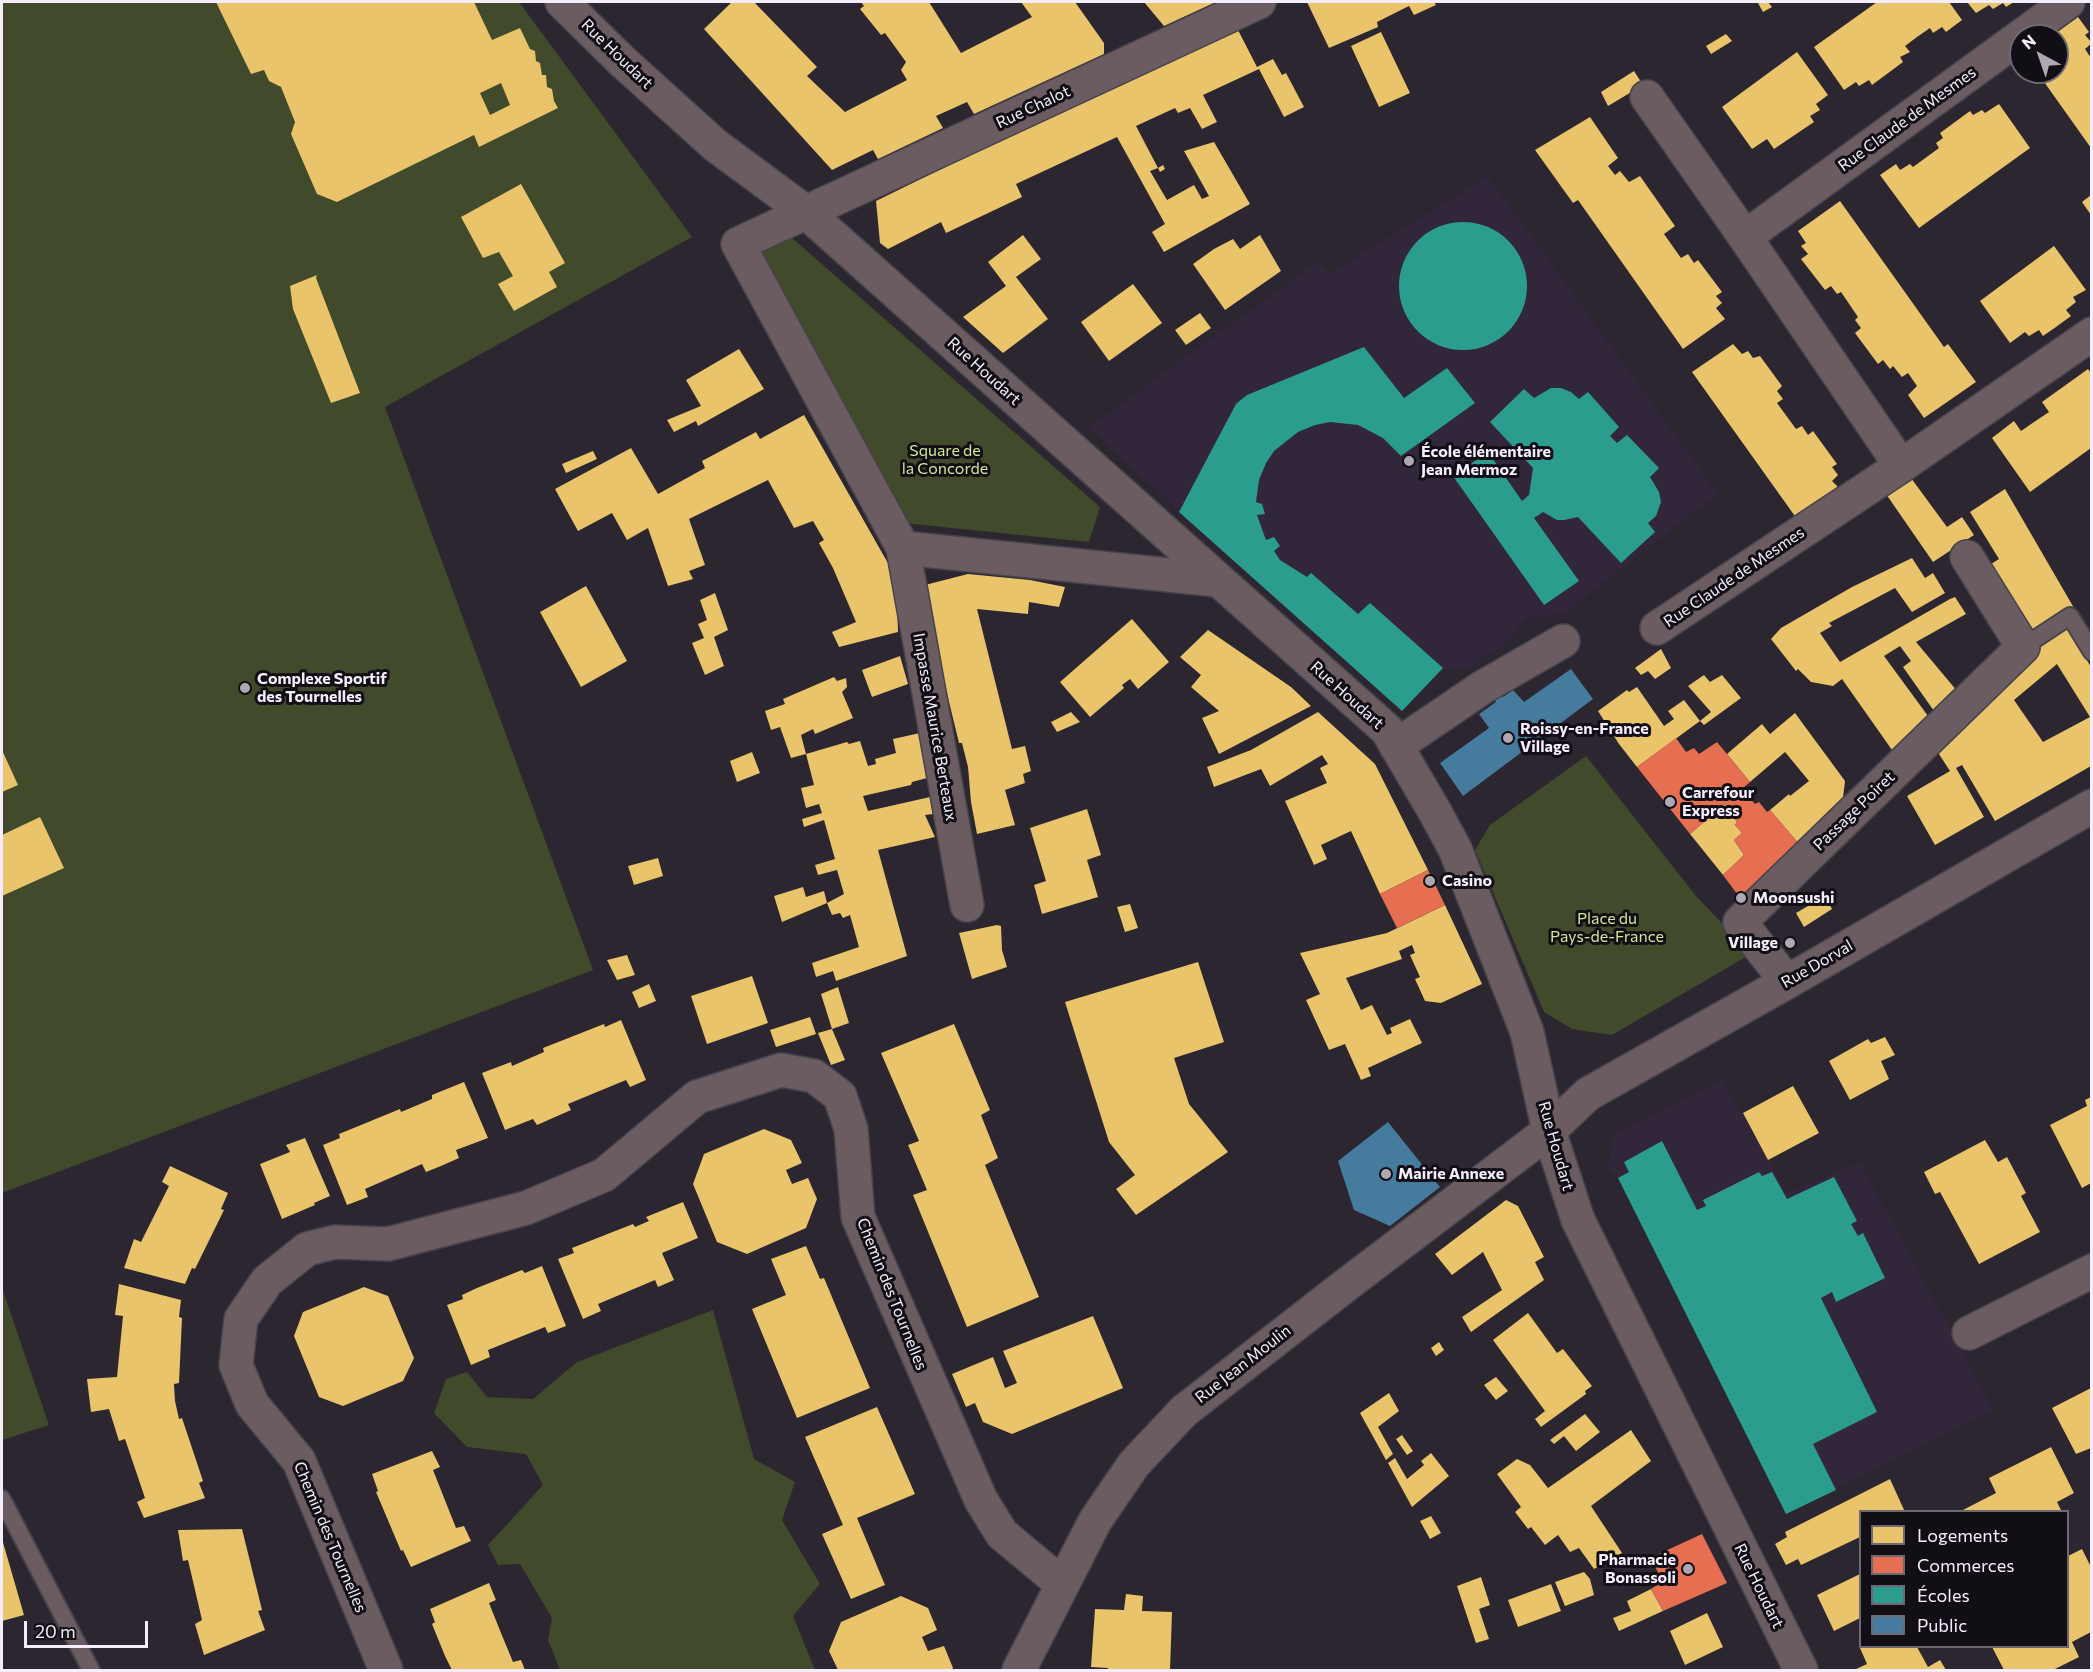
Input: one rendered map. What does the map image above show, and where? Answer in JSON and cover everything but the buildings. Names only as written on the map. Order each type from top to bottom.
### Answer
[{"type":"street","name":"Rue Houdart","points":[[562,2],[622,61],[715,145],[807,213],[1387,730],[1455,849],[1527,1032],[1549,1131],[1578,1220],[1801,1671]]},
{"type":"street","name":"Rue Chalot","points":[[807,213],[1259,2]]},
{"type":"street","name":"Rue Claude de Mesmes","points":[[1745,237],[2068,2]]},
{"type":"street","points":[[1647,97],[1901,466]]},
{"type":"street","points":[[807,213],[738,244],[903,548],[1218,580]]},
{"type":"street","name":"Rue Claude de Mesmes","points":[[1657,628],[1901,466],[2091,334]]},
{"type":"street","name":"Impasse Maurice Berteaux","points":[[903,548],[967,905]]},
{"type":"street","points":[[1967,557],[2023,647]]},
{"type":"street","points":[[1396,746],[1483,687],[1563,641]]},
{"type":"street","name":"Passage Poiret","points":[[1787,982],[1740,922],[2023,647]]},
{"type":"street","name":"Rue Dorval","points":[[1549,1131],[1588,1094],[2091,806]]},
{"type":"street","name":"Chemin des Tournelles","points":[[386,1671],[299,1461],[252,1404],[236,1365],[241,1319],[267,1281],[307,1250],[335,1242],[388,1244],[526,1208],[604,1175],[697,1096],[781,1070],[814,1076],[840,1096],[851,1129],[858,1217],[981,1500],[1002,1534],[1062,1584]]},
{"type":"street","name":"Rue Jean Moulin","points":[[1019,1671],[1095,1521],[1134,1464],[1184,1411],[1549,1131]]},
{"type":"street","points":[[1969,1333],[2091,1271]]},
{"type":"lane","name":"Passage Poiret","points":[[2023,647],[2070,616],[2091,652]]},
{"type":"lane","points":[[2,1499],[91,1671]]},
{"type":"shaded area","name":"École élémentaire Jean Mermoz","points":[[1488,176],[1718,494],[1563,614],[1527,618],[1505,645],[1468,668],[1443,668],[1402,711],[1179,512],[1089,427],[1317,262],[1329,274]]},
{"type":"shaded area","points":[[1722,1080],[1788,1193],[1860,1162],[1994,1410],[1786,1514],[1618,1178],[1608,1167],[1614,1134]]},
{"type":"green space","name":"Complexe Sportif des Tournelles","points":[[2,2],[519,2],[692,237],[385,407],[593,970],[2,1193]]},
{"type":"green space","name":"Square de la Concorde","points":[[791,237],[1100,507],[1089,542],[903,523],[751,251]]},
{"type":"green space","name":"Place du Pays-de-France","points":[[1586,756],[1696,896],[1751,954],[1612,1035],[1572,1029],[1544,1012],[1475,850],[1490,825]]},
{"type":"green space","points":[[2,1288],[49,1425],[2,1440]]},
{"type":"green space","points":[[713,1310],[754,1459],[795,1482],[782,1520],[820,1584],[793,1616],[815,1670],[560,1670],[548,1640],[552,1618],[520,1564],[498,1565],[488,1545],[543,1485],[526,1454],[467,1447],[434,1413],[446,1379],[467,1372],[487,1397],[533,1399],[577,1362]]},
{"type":"place","name":"École élémentaire Jean Mermoz","points":[[1409,461]]},
{"type":"place","name":"Complexe Sportif des Tournelles","points":[[245,688]]},
{"type":"place","name":"Roissy-en-France Village","points":[[1508,738]]},
{"type":"place","name":"Carrefour Express","points":[[1670,802]]},
{"type":"place","name":"Casino","points":[[1430,881]]},
{"type":"place","name":"Moonsushi","points":[[1741,898]]},
{"type":"place","name":"Village","points":[[1790,943]]},
{"type":"place","name":"Mairie Annexe","points":[[1386,1174]]},
{"type":"place","name":"Pharmacie Bonassoli","points":[[1688,1569]]}]
